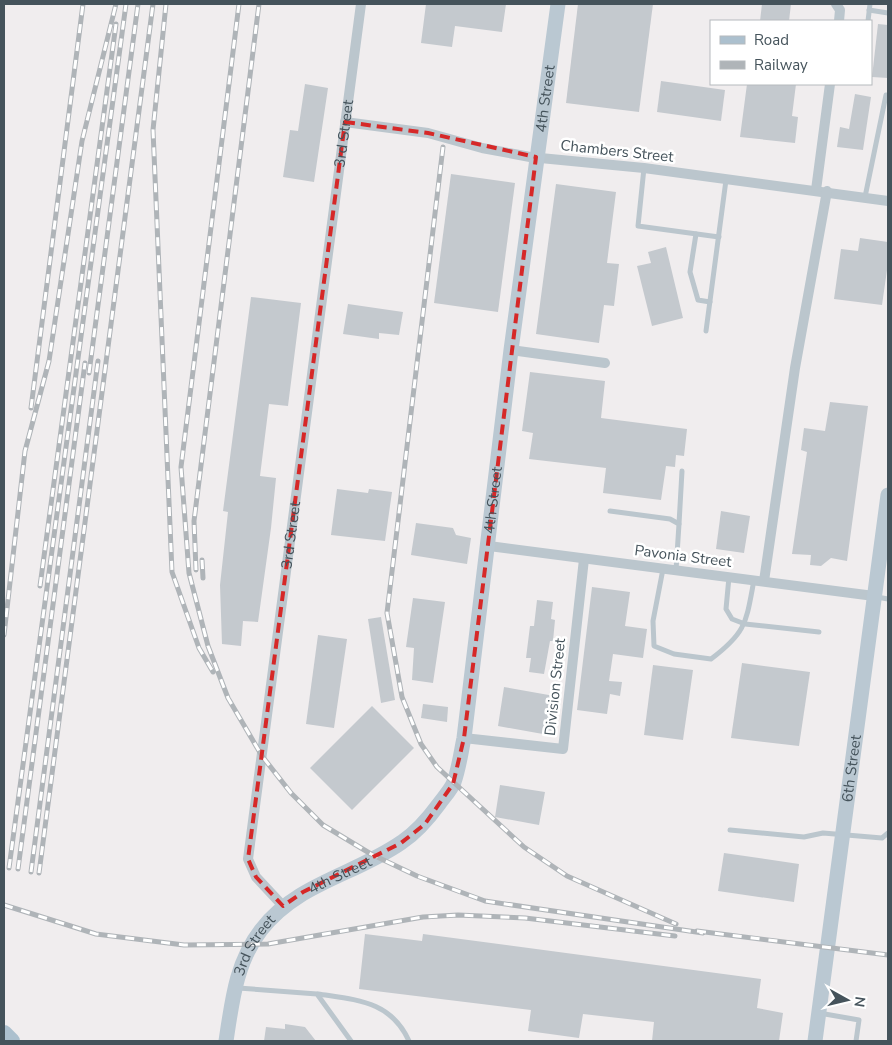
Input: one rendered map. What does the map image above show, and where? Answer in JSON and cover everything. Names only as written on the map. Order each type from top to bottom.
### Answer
[{"type":"main road","name":"4th Street","points":[[283,906],[303,892],[368,862],[402,843],[424,824],[454,784],[464,738],[489,546],[511,350],[558,4]]},
{"type":"main road","name":"6th Street","points":[[815,1041],[842,835],[881,597],[888,495]]},
{"type":"main road","name":"3rd Street","points":[[226,1041],[235,988],[243,960],[261,929],[283,906]]},
{"type":"main road","points":[[4,1034],[12,1041]]},
{"type":"street","name":"3rd Street","points":[[283,906],[256,877],[248,859],[361,4]]},
{"type":"street","points":[[836,4],[840,10],[839,20]]},
{"type":"street","points":[[759,580],[795,368],[821,190],[830,85]]},
{"type":"street","name":"Chambers Street","points":[[345,122],[428,133],[482,148],[536,157],[821,190],[888,201]]},
{"type":"street","points":[[511,350],[605,363]]},
{"type":"street","name":"Pavonia Street","points":[[489,546],[881,597]]},
{"type":"street","name":"Division Street","points":[[464,738],[563,749],[584,559]]},
{"type":"lane","points":[[868,20],[870,4]]},
{"type":"lane","points":[[869,10],[888,13]]},
{"type":"lane","points":[[865,197],[886,95]]},
{"type":"lane","points":[[644,168],[638,226],[718,237]]},
{"type":"lane","points":[[706,330],[726,180]]},
{"type":"lane","points":[[696,234],[690,272],[698,300],[710,302]]},
{"type":"lane","points":[[676,570],[682,471]]},
{"type":"lane","points":[[610,511],[670,519],[679,524]]},
{"type":"lane","points":[[663,569],[652,621],[654,646],[674,654],[711,660],[729,646],[745,624],[759,580]]},
{"type":"lane","points":[[729,577],[726,609],[732,619],[745,624],[819,632]]},
{"type":"lane","points":[[730,830],[804,838],[823,833],[882,838],[888,833]]},
{"type":"lane","points":[[235,988],[318,994],[361,1001],[384,1009],[403,1028],[409,1041]]},
{"type":"lane","points":[[318,994],[351,1041]]},
{"type":"lane","points":[[818,1013],[859,1020],[856,1041]]},
{"type":"highlighted area","points":[[345,122],[428,133],[536,157],[464,738],[453,784],[425,824],[401,843],[303,892],[283,906],[256,877],[248,859],[250,839]]},
{"type":"building","points":[[426,4],[506,4],[502,32],[455,26],[452,47],[421,43]]},
{"type":"building","points":[[578,4],[653,4],[639,112],[566,103]]},
{"type":"building","points":[[762,4],[791,4],[789,20],[760,20]]},
{"type":"building","points":[[878,24],[888,25],[888,78],[872,77]]},
{"type":"building","points":[[661,81],[725,90],[721,121],[657,112]]},
{"type":"building","points":[[305,84],[328,88],[314,182],[283,177],[290,130],[298,131]]},
{"type":"building","points":[[747,85],[796,85],[792,116],[798,117],[795,143],[740,137]]},
{"type":"building","points":[[855,94],[871,97],[863,150],[837,147],[840,127],[849,129]]},
{"type":"building","points":[[451,174],[515,183],[498,312],[434,303]]},
{"type":"building","points":[[556,184],[616,192],[607,263],[619,264],[614,306],[604,305],[599,343],[536,334]]},
{"type":"building","points":[[860,238],[888,242],[888,263],[882,305],[834,299],[841,249],[858,251]]},
{"type":"building","points":[[666,247],[683,318],[652,326],[637,266],[651,263],[648,252]]},
{"type":"building","points":[[251,297],[301,303],[288,406],[269,404],[260,476],[276,478],[271,528],[258,622],[243,621],[241,646],[222,644],[220,585],[228,512],[223,511]]},
{"type":"building","points":[[348,304],[403,312],[399,335],[379,333],[379,339],[343,334]]},
{"type":"building","points":[[530,372],[605,381],[601,418],[687,429],[684,456],[676,455],[675,467],[666,466],[661,500],[603,493],[606,468],[529,459],[533,433],[522,431]]},
{"type":"building","points":[[830,402],[868,406],[847,561],[831,558],[821,566],[810,565],[811,555],[792,554],[807,452],[801,450],[804,428],[825,431]]},
{"type":"building","points":[[337,489],[368,493],[369,489],[392,492],[385,541],[331,535]]},
{"type":"building","points":[[721,511],[750,516],[744,553],[716,549]]},
{"type":"building","points":[[416,523],[453,528],[456,535],[471,538],[467,564],[411,555]]},
{"type":"building","points":[[592,587],[630,592],[625,626],[647,629],[643,658],[613,654],[609,681],[622,682],[620,696],[610,694],[607,714],[577,710]]},
{"type":"building","points":[[413,598],[445,602],[433,683],[412,680],[414,648],[406,647]]},
{"type":"building","points":[[537,600],[553,602],[551,619],[555,620],[553,641],[550,641],[544,674],[529,672],[531,658],[526,658],[530,626],[534,626]]},
{"type":"building","points":[[381,617],[395,700],[381,703],[368,619]]},
{"type":"building","points":[[318,635],[347,639],[334,728],[306,724]]},
{"type":"building","points":[[742,663],[810,672],[799,746],[731,738]]},
{"type":"building","points":[[653,665],[693,670],[683,740],[644,735]]},
{"type":"building","points":[[504,687],[560,697],[554,736],[498,726]]},
{"type":"building","points":[[423,704],[448,707],[447,722],[421,718]]},
{"type":"building","points":[[372,706],[414,748],[352,810],[310,768]]},
{"type":"building","points":[[500,785],[545,792],[539,825],[495,817]]},
{"type":"building","points":[[724,853],[799,864],[794,902],[718,891]]},
{"type":"building","points":[[365,934],[422,941],[423,934],[761,979],[757,1008],[783,1013],[779,1041],[652,1041],[654,1022],[583,1014],[579,1038],[528,1031],[531,1010],[359,989]]},
{"type":"building","points":[[285,1024],[305,1027],[316,1041],[264,1041],[266,1027],[285,1029]]},
{"type":"railway","points":[[31,408],[83,4]]},
{"type":"railway","points":[[4,635],[25,451],[49,361],[82,141],[116,4]]},
{"type":"railway","points":[[9,868],[126,4]]},
{"type":"railway","points":[[89,373],[138,4]]},
{"type":"railway","points":[[39,873],[153,4]]},
{"type":"railway","points":[[166,4],[153,130],[172,572],[199,648],[213,672]]},
{"type":"railway","points":[[239,4],[181,467],[189,573],[208,646],[228,698],[262,756],[291,793],[323,825],[371,854],[417,876],[485,901],[703,933]]},
{"type":"railway","points":[[196,570],[194,521],[259,4]]},
{"type":"railway","points":[[40,586],[116,24]]},
{"type":"railway","points":[[443,147],[387,613],[402,697],[421,744],[437,767],[524,847],[567,876],[676,924]]},
{"type":"railway","points":[[31,872],[98,361]]},
{"type":"railway","points":[[18,869],[85,363]]},
{"type":"railway","points":[[202,560],[203,578]]},
{"type":"railway","points":[[4,905],[96,934],[184,945],[268,944],[423,917],[458,915],[525,918],[675,936]]},
{"type":"railway","points":[[697,931],[888,955]]}]
